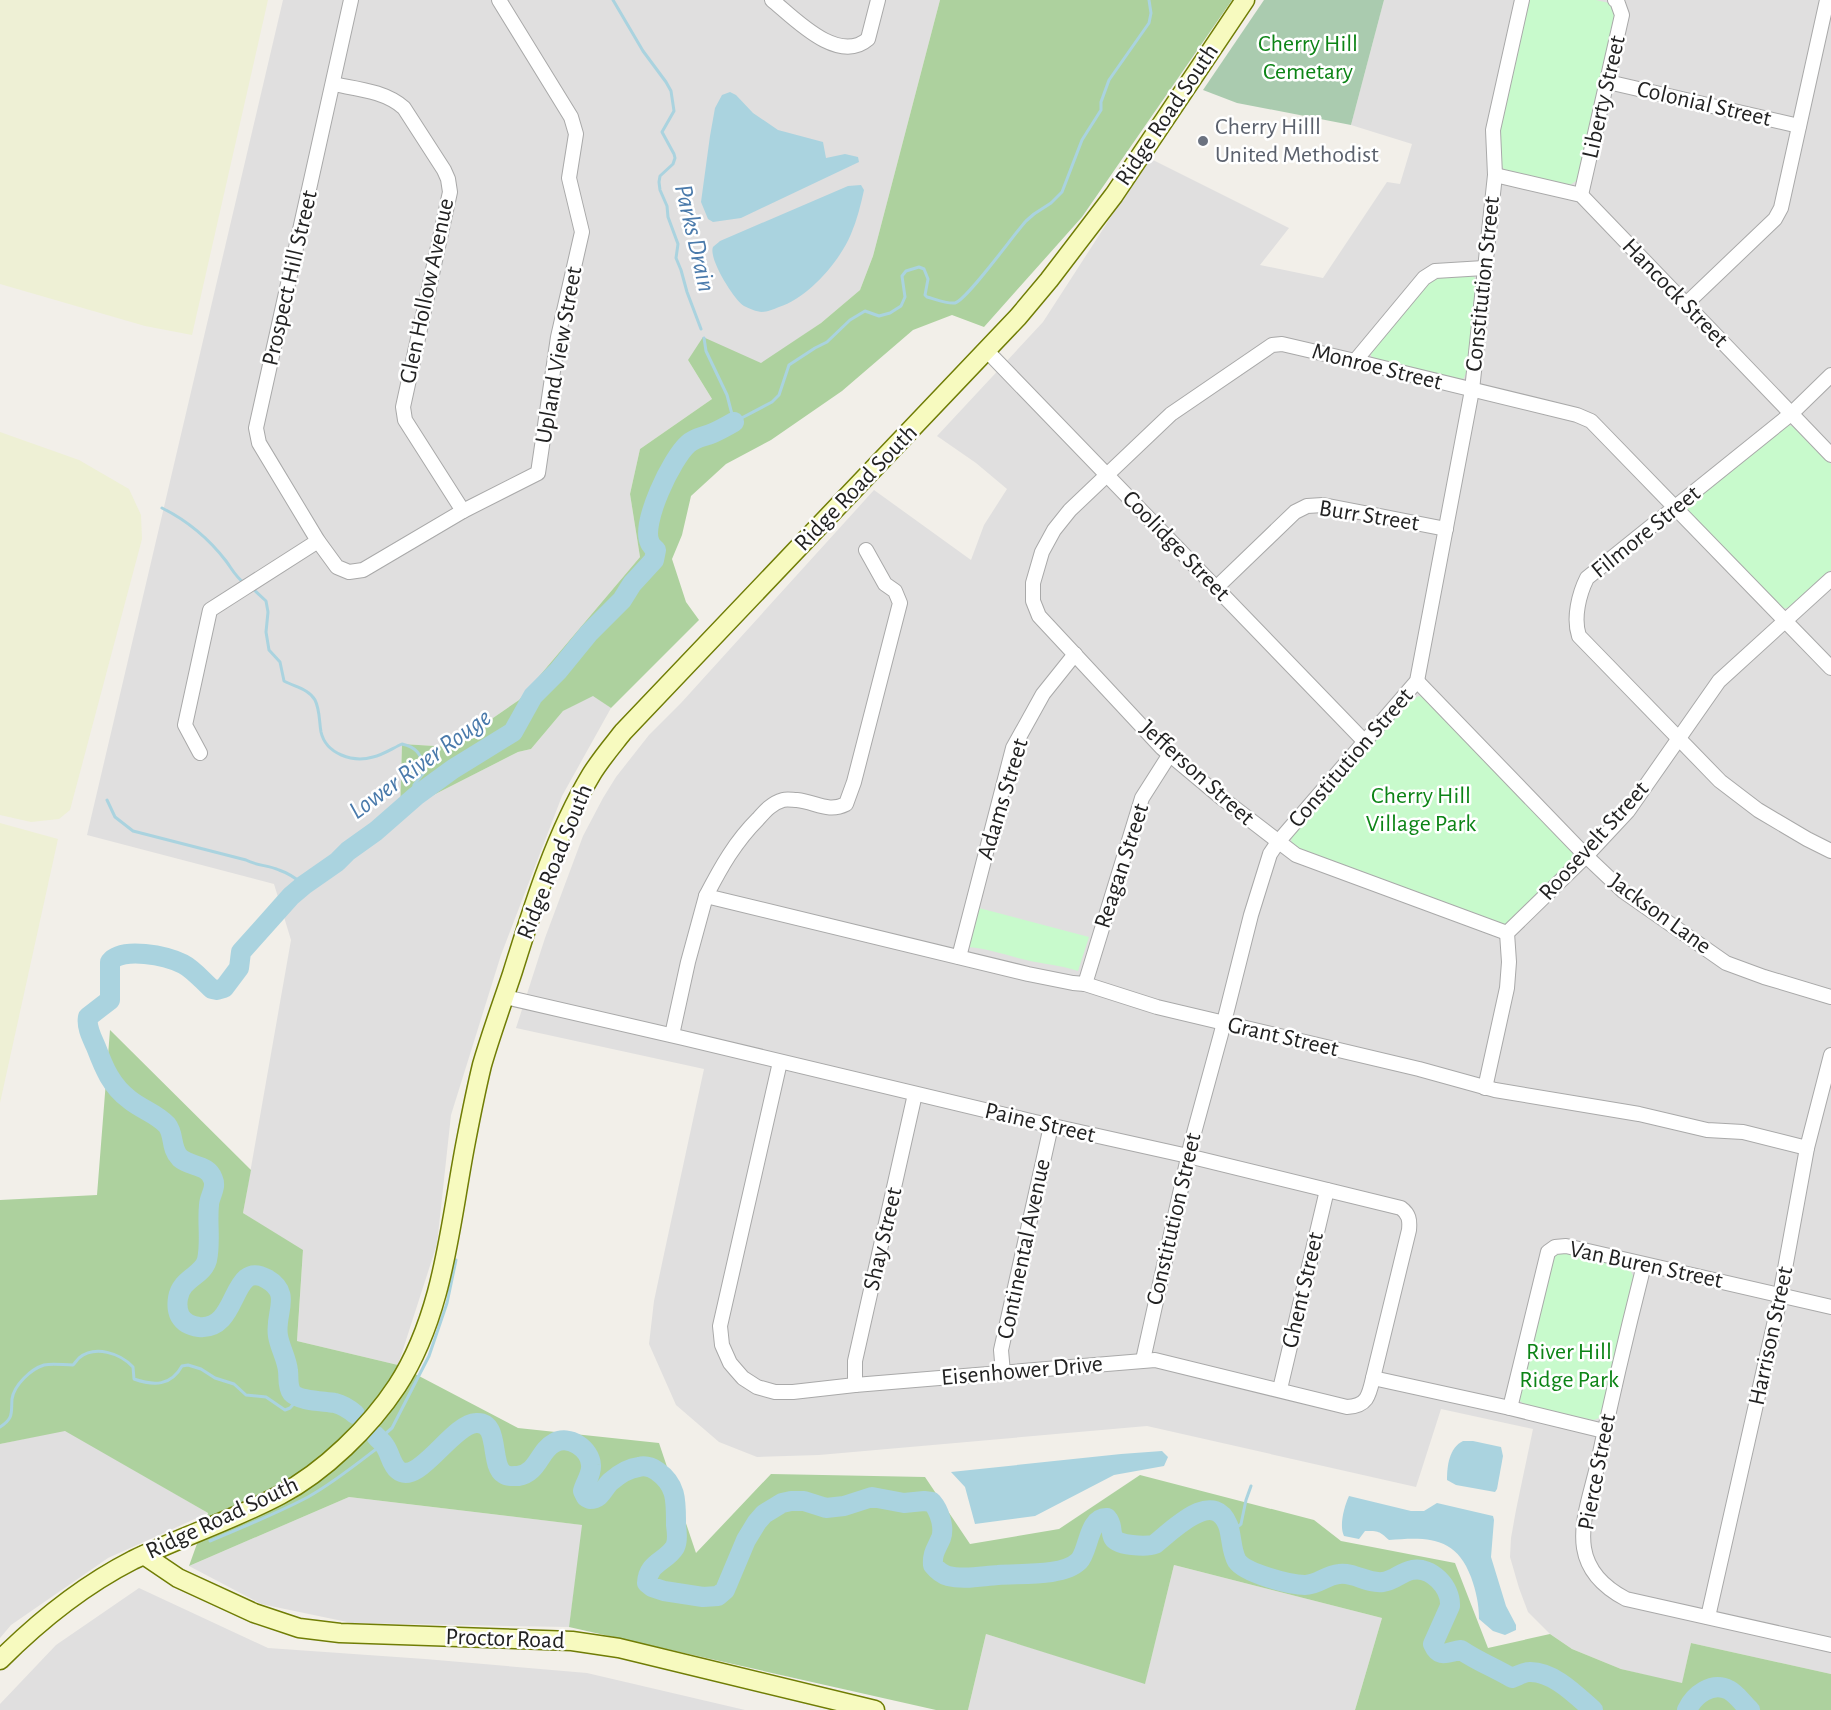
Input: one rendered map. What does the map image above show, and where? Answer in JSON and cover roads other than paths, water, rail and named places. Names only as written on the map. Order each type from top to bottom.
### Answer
[{"type":"main road","name":"Ridge Road South","points":[[0,1660],[38,1623],[90,1585],[144,1555],[254,1507],[296,1485],[344,1449],[395,1388],[423,1338],[436,1297],[477,1085],[534,906],[563,830],[592,774],[623,732],[657,695],[987,351],[1049,280],[1114,195],[1245,0]]},
{"type":"main road","name":"Proctor Road","points":[[144,1555],[178,1578],[254,1613],[299,1628],[340,1634],[493,1637],[584,1643],[619,1648],[875,1710]]},
{"type":"street","name":"Prospect Hill Street","points":[[318,541],[259,443],[256,428],[351,0]]},
{"type":"street","name":"Upland View Street","points":[[318,541],[338,567],[343,571],[354,573],[363,570],[463,511],[538,473],[558,337],[582,232],[569,178],[576,134],[571,117],[499,0]]},
{"type":"street","points":[[772,0],[823,40],[842,46],[858,46],[868,39],[878,0]]},
{"type":"street","name":"Constitution Street","points":[[1143,1360],[1188,1156],[1251,915],[1270,854],[1417,681],[1472,390],[1495,175],[1493,130],[1522,0]]},
{"type":"street","name":"Liberty Street","points":[[1581,195],[1622,15],[1615,0]]},
{"type":"street","points":[[1686,304],[1775,219],[1781,208],[1828,9]]},
{"type":"street","name":"Colonial Street","points":[[1608,82],[1799,126]]},
{"type":"street","name":"Glen Hollow Avenue","points":[[333,84],[396,100],[404,108],[448,179],[450,192],[402,407],[405,420],[463,511]]},
{"type":"street","points":[[1495,175],[1581,195]]},
{"type":"street","name":"Hancock Street","points":[[1581,195],[1831,455]]},
{"type":"street","points":[[1355,361],[1424,278],[1436,271],[1484,268]]},
{"type":"street","name":"Monroe Street","points":[[1107,475],[1171,414],[1272,345],[1282,344],[1577,415],[1591,421],[1831,668]]},
{"type":"street","name":"Coolidge Street","points":[[987,351],[1365,742]]},
{"type":"street","name":"Filmore Street","points":[[1679,738],[1579,636],[1575,626],[1581,589],[1587,578],[1792,413],[1831,375]]},
{"type":"street","name":"Jefferson Street","points":[[1107,475],[1070,510],[1054,530],[1042,552],[1033,583],[1034,601],[1039,616],[1162,748],[1219,797],[1296,855],[1508,933]]},
{"type":"street","name":"Burr Street","points":[[1216,588],[1295,512],[1307,506],[1323,505],[1446,529]]},
{"type":"street","points":[[200,753],[185,725],[210,610],[318,541]]},
{"type":"street","points":[[672,1035],[688,962],[706,896],[724,860],[746,831],[771,806],[785,799],[837,808],[846,804],[854,782],[900,603],[895,591],[885,584],[866,550]]},
{"type":"street","name":"Roosevelt Street","points":[[1508,933],[1628,811],[1719,681],[1831,579]]},
{"type":"street","name":"Adams Street","points":[[959,957],[1013,748],[1043,694],[1075,654]]},
{"type":"street","name":"Jackson Lane","points":[[1417,681],[1586,856],[1623,891],[1726,963],[1831,997]]},
{"type":"street","points":[[1679,738],[1720,781],[1758,810],[1807,840],[1831,851]]},
{"type":"street","name":"Reagan Street","points":[[1085,984],[1142,798],[1162,763],[1170,754]]},
{"type":"street","name":"Grant Street","points":[[706,896],[1028,974],[1085,984],[1137,1002],[1396,1063],[1485,1088],[1639,1114],[1707,1130],[1743,1132],[1807,1148]]},
{"type":"street","points":[[1485,1088],[1507,988],[1508,933]]},
{"type":"street","name":"Paine Street","points":[[505,997],[1401,1208],[1407,1213],[1410,1221],[1373,1378]]},
{"type":"street","name":"Harrison Street","points":[[1708,1617],[1780,1295],[1807,1148],[1831,1055]]},
{"type":"street","name":"Eisenhower Drive","points":[[780,1062],[721,1318],[720,1335],[730,1363],[743,1377],[757,1387],[793,1392],[1155,1360],[1347,1407],[1358,1406],[1365,1401],[1373,1378]]},
{"type":"street","name":"Shay Street","points":[[855,1385],[855,1361],[915,1094]]},
{"type":"street","name":"Continental Avenue","points":[[1003,1372],[1001,1350],[1051,1126]]},
{"type":"street","name":"Ghent Street","points":[[1280,1389],[1327,1190]]},
{"type":"street","name":"Van Buren Street","points":[[1510,1408],[1548,1252],[1560,1245],[1831,1307]]},
{"type":"street","name":"Pierce Street","points":[[1644,1265],[1604,1431],[1584,1530],[1584,1548],[1589,1565],[1604,1585],[1626,1599],[1831,1645]]},
{"type":"street","points":[[1373,1378],[1604,1431]]},
{"type":"water","points":[[730,92],[736,95],[753,113],[778,130],[823,142],[826,158],[845,154],[858,157],[859,162],[741,218],[713,222],[708,219],[701,202],[715,108],[722,95]]},
{"type":"water","points":[[861,185],[864,190],[860,206],[846,245],[831,267],[812,287],[790,302],[766,312],[753,310],[740,302],[728,288],[718,269],[712,252],[713,247],[720,241],[848,186]]},
{"type":"water","points":[[1463,1441],[1501,1447],[1503,1456],[1495,1492],[1456,1485],[1447,1480],[1448,1463],[1452,1453]]},
{"type":"water","points":[[1162,1451],[1168,1457],[1164,1466],[1114,1475],[1035,1516],[975,1524],[965,1487],[951,1472],[1121,1454]]},
{"type":"water","points":[[1349,1496],[1411,1511],[1424,1511],[1437,1503],[1493,1516],[1491,1557],[1516,1630],[1505,1635],[1493,1631],[1479,1619],[1477,1598],[1471,1577],[1465,1564],[1448,1546],[1427,1540],[1389,1540],[1381,1533],[1373,1531],[1365,1531],[1359,1539],[1344,1536],[1343,1516]]},
{"type":"waterway","name":"Parks Drain","points":[[613,0],[643,51],[671,91],[674,111],[662,132],[675,158],[673,164],[660,176],[660,190],[678,244],[676,258],[701,329]]},
{"type":"waterway","name":"Lower River Rouge","points":[[704,338],[706,351],[727,395],[734,422],[772,402],[779,395],[789,365],[827,342],[850,320],[865,311],[879,316],[890,313],[901,306],[905,297],[902,276],[906,271],[919,267],[924,269],[928,279],[925,295],[927,297],[952,303],[961,299],[1026,221],[1062,192],[1082,140],[1101,110],[1101,102],[1109,80],[1149,23],[1151,13],[1149,0]]},
{"type":"waterway","name":"Lower River Rouge","points":[[355,1414],[338,1404],[295,1396],[290,1390],[288,1371],[277,1328],[281,1298],[275,1285],[267,1279],[255,1275],[247,1278],[222,1318],[212,1325],[196,1327],[188,1324],[179,1314],[180,1291],[187,1281],[201,1270],[207,1260],[209,1205],[214,1186],[213,1179],[211,1174],[203,1168],[180,1158],[167,1125],[123,1095],[113,1083],[91,1036],[88,1017],[110,1000],[110,962],[124,954],[145,954],[176,961],[190,969],[212,989],[224,988],[239,968],[241,952],[291,896],[376,831],[416,796],[453,769],[513,732],[533,696],[622,600],[632,584],[654,560],[656,550],[650,543],[649,521],[666,476],[681,451],[694,440],[734,422]]},
{"type":"waterway","points":[[162,508],[180,518],[205,538],[244,583]]},
{"type":"waterway","points":[[252,588],[266,601],[268,612],[266,632],[269,650],[280,662],[284,681],[305,691],[315,700],[321,732],[328,746],[341,755],[357,759],[377,756],[402,744],[412,748],[420,756],[426,770],[414,785],[413,793],[416,796]]},
{"type":"waterway","points":[[107,800],[115,817],[133,831],[275,868],[289,874],[304,885]]},
{"type":"waterway","points":[[378,1440],[392,1428],[429,1356],[447,1303],[456,1260]]},
{"type":"waterway","points":[[0,1427],[10,1418],[16,1388],[29,1374],[44,1365],[73,1365],[85,1354],[100,1351],[128,1362],[133,1367],[134,1379],[148,1383],[167,1381],[178,1373],[182,1366],[188,1365],[234,1384],[246,1395],[266,1397],[285,1410],[299,1398]]},
{"type":"waterway","name":"Lower River Rouge","points":[[376,1436],[384,1445],[396,1468],[406,1473],[425,1463],[456,1433],[467,1426],[476,1423],[484,1424],[492,1436],[500,1469],[507,1476],[518,1476],[530,1471],[549,1447],[566,1440],[578,1445],[590,1459],[590,1472],[583,1491],[590,1499],[594,1499],[610,1482],[628,1470],[644,1466],[653,1468],[664,1476],[672,1488],[676,1508],[677,1539],[671,1552],[654,1566],[647,1583],[664,1591],[703,1597],[718,1596],[725,1590],[746,1540],[757,1522],[764,1514],[782,1503],[791,1501],[804,1501],[826,1508],[844,1506],[872,1497],[904,1503],[932,1502],[942,1524],[941,1538],[934,1554],[933,1565],[943,1574],[960,1578],[1063,1570],[1079,1561],[1092,1529],[1101,1519],[1109,1520],[1115,1540],[1125,1544],[1145,1545],[1155,1544],[1193,1515],[1213,1510],[1221,1515],[1228,1525],[1237,1561],[1249,1570],[1268,1578],[1305,1585],[1330,1576],[1345,1574],[1377,1582],[1387,1581],[1412,1570],[1426,1571],[1439,1579],[1449,1599],[1450,1606],[1433,1644],[1439,1652],[1461,1650],[1512,1678],[1529,1672],[1547,1675],[1572,1691],[1593,1710]]},
{"type":"waterway","points":[[210,1541],[308,1497],[384,1443]]},
{"type":"waterway","points":[[1230,1533],[1241,1524],[1251,1486]]},
{"type":"waterway","name":"Lower River Rouge","points":[[1687,1710],[1694,1699],[1704,1691],[1716,1687],[1732,1692],[1750,1710]]},
{"type":"place","name":"Cherry Hilll United Methodist","points":[[1203,141]]},
{"type":"park label","name":"Cherry Hill Cemetary","points":[[1308,58]]},
{"type":"park label","name":"Cherry Hill Village Park","points":[[1421,810]]},
{"type":"park label","name":"River Hill Ridge Park","points":[[1569,1366]]}]
